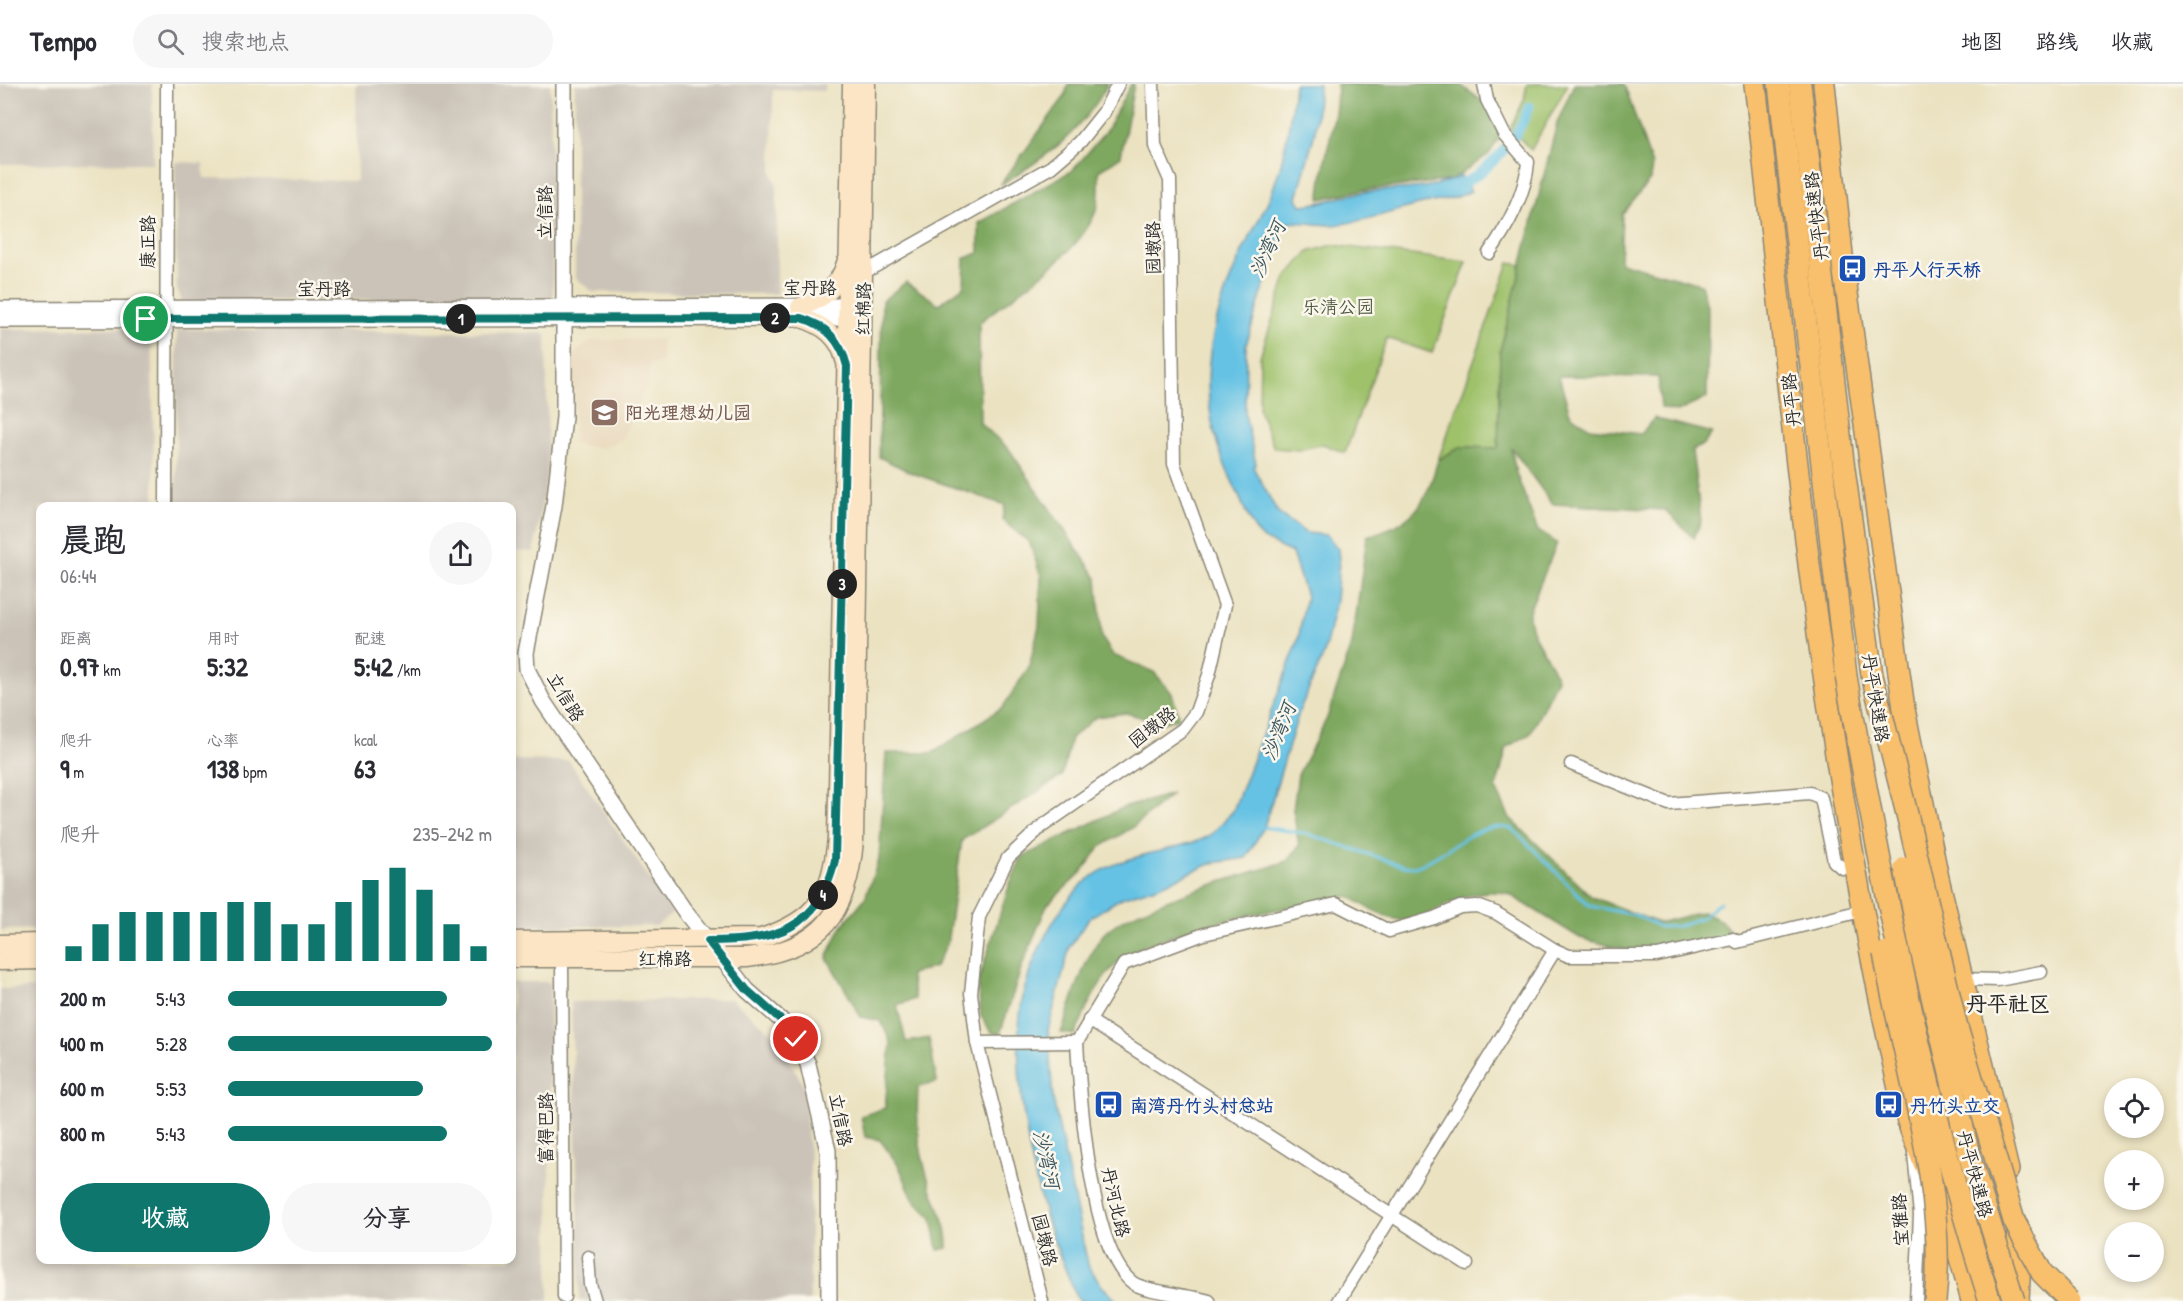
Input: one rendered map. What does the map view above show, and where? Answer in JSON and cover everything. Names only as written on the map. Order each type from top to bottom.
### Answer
[{"type":"highway","name":"丹平路","points":[[1755,84],[1779,283],[1798,480],[1830,716],[1856,867],[1900,1091],[1912,1138],[1955,1240],[1972,1301]]},
{"type":"highway","points":[[1768,84],[1779,283]]},
{"type":"highway","name":"丹平快速路","points":[[1779,84],[1846,676],[1896,946],[1948,1163],[1990,1301]]},
{"type":"highway","name":"丹平快速路","points":[[1800,84],[1856,558],[1896,822],[1921,950],[1970,1158],[2014,1301]]},
{"type":"highway","points":[[1812,84],[1843,264]]},
{"type":"highway","points":[[1824,84],[1843,264],[1904,709],[1938,878],[2008,1166],[2020,1258],[2018,1301]]},
{"type":"highway","points":[[1854,345],[1856,558]]},
{"type":"highway","points":[[1787,357],[1833,562]]},
{"type":"highway","points":[[1872,675],[1956,1024],[2014,1221],[2042,1273],[2070,1301]]},
{"type":"highway","points":[[1846,676],[1875,901],[1896,1022],[1930,1180],[1938,1278],[1935,1301]]},
{"type":"highway","points":[[1882,996],[1962,980]]},
{"type":"main road","name":"红棉路","points":[[516,958],[722,958],[769,955],[792,948],[812,938],[827,924],[838,908],[847,887],[854,840],[853,312],[849,252],[852,84]]},
{"type":"main road","name":"红棉路","points":[[516,941],[708,941],[761,938],[787,930],[807,916],[821,900],[830,881],[837,838],[847,366],[853,312],[863,273],[866,84]]},
{"type":"main road","points":[[847,366],[839,345],[832,335],[801,313],[831,289],[845,268],[849,252]]},
{"type":"main road","points":[[0,944],[36,943]]},
{"type":"main road","points":[[0,962],[36,960]]},
{"type":"street","name":"康正路","points":[[166,84],[166,502]]},
{"type":"street","name":"立信路","points":[[564,84],[564,417],[560,460],[528,637],[528,669],[543,701],[686,913],[747,990],[781,1020],[804,1056],[818,1096],[828,1151],[830,1179],[827,1204],[834,1297]]},
{"type":"street","points":[[863,273],[1022,186],[1066,156],[1104,112],[1118,84]]},
{"type":"street","name":"园墩路","points":[[1042,1301],[977,1043],[971,993],[979,917],[1008,858],[1041,827],[1183,729],[1196,712],[1209,675],[1225,605],[1174,464],[1170,180],[1155,146],[1153,84]]},
{"type":"street","points":[[1484,84],[1487,100],[1504,134],[1524,154],[1528,162],[1527,179],[1499,239],[1489,253]]},
{"type":"street","name":"宝丹路","points":[[0,309],[166,314],[853,312]]},
{"type":"street","name":"宝丹路","points":[[0,320],[166,314]]},
{"type":"street","points":[[1571,764],[1669,804],[1817,795],[1821,798],[1834,861],[1842,868],[1856,867]]},
{"type":"street","points":[[977,1043],[1077,1042],[1124,964],[1204,934],[1336,904],[1389,931],[1434,918],[1460,907],[1477,906],[1496,913],[1555,950],[1569,956],[1586,958],[1657,956],[1733,939],[1737,942],[1864,910]]},
{"type":"street","points":[[1339,1301],[1394,1216],[1555,950]]},
{"type":"street","name":"富得巴路","points":[[562,958],[564,1297]]},
{"type":"street","points":[[1962,980],[1998,980],[2041,972]]},
{"type":"street","points":[[1089,1020],[1467,1264]]},
{"type":"street","name":"丹河北路","points":[[1077,1042],[1084,1139],[1106,1244],[1118,1269],[1135,1284],[1209,1301]]},
{"type":"street","name":"宝雅路","points":[[1912,1138],[1920,1215],[1916,1301]]},
{"type":"street","points":[[1920,1251],[1932,1233],[1942,1234],[1955,1240]]},
{"type":"street","points":[[588,1257],[590,1284],[595,1301]]},
{"type":"shaded area","points":[[0,84],[152,84],[153,163],[0,164]]},
{"type":"shaded area","points":[[356,84],[550,84],[553,298],[182,301],[177,289],[175,162],[203,163],[204,178],[357,181]]},
{"type":"shaded area","points":[[575,84],[825,84],[825,91],[773,90],[772,173],[777,185],[777,294],[593,292],[575,277]]},
{"type":"shaded area","points":[[151,328],[155,502],[36,502],[36,929],[0,930],[0,329]]},
{"type":"shaded area","points":[[177,329],[546,333],[548,466],[534,552],[516,551],[516,502],[176,502]]},
{"type":"shaded area","name":"阳光理想幼儿园","points":[[662,339],[662,362],[650,365],[648,384],[621,440],[602,448],[573,445],[573,355],[592,340]]},
{"type":"shaded area","points":[[516,760],[569,761],[673,913],[656,926],[516,926]]},
{"type":"shaded area","points":[[516,982],[550,982],[549,1301],[0,1301],[0,989],[36,988],[36,1264],[516,1264]]},
{"type":"shaded area","points":[[731,999],[774,1034],[803,1084],[810,1160],[810,1301],[579,1301],[580,1253],[571,1002]]},
{"type":"green space","points":[[1068,84],[1108,84],[1086,117],[1062,142],[1048,154],[1000,185],[1065,96]]},
{"type":"green space","points":[[1131,84],[1134,84],[1121,156],[1099,171],[1098,204],[1089,225],[1063,256],[979,323],[980,423],[1009,449],[1097,578],[1102,638],[1113,655],[1154,672],[1172,693],[1179,718],[1162,723],[1126,713],[1096,717],[1071,738],[1062,776],[962,840],[947,944],[935,967],[910,974],[915,999],[897,1005],[906,1042],[929,1038],[937,1082],[918,1087],[917,1112],[922,1157],[948,1239],[948,1248],[938,1250],[932,1218],[913,1199],[899,1166],[880,1140],[865,1137],[861,1116],[885,1108],[891,1043],[881,1021],[861,1017],[827,958],[841,927],[865,898],[879,859],[886,753],[933,753],[1003,707],[1029,667],[1039,626],[1041,577],[1030,543],[1002,520],[1005,505],[912,473],[879,457],[882,301],[906,282],[939,304],[964,286],[965,258],[979,253],[979,223],[1073,170],[1106,131]]},
{"type":"green space","points":[[1337,84],[1459,84],[1489,106],[1500,137],[1489,154],[1452,180],[1357,191],[1320,199],[1323,170],[1335,113]]},
{"type":"green space","points":[[1527,84],[1568,84],[1531,150],[1510,128],[1524,100]]},
{"type":"green space","points":[[1574,84],[1624,84],[1652,165],[1650,180],[1622,214],[1620,262],[1701,284],[1708,310],[1707,398],[1677,412],[1661,408],[1658,377],[1559,376],[1570,414],[1590,428],[1641,434],[1654,418],[1712,433],[1704,444],[1692,451],[1701,521],[1694,538],[1665,510],[1552,504],[1511,447],[1516,473],[1538,531],[1557,543],[1529,611],[1532,630],[1557,679],[1530,734],[1507,747],[1496,789],[1510,818],[1592,897],[1658,923],[1702,912],[1722,921],[1733,936],[1642,954],[1580,938],[1509,894],[1476,893],[1423,917],[1411,920],[1399,920],[1386,916],[1349,896],[1226,920],[1161,939],[1135,951],[1116,964],[1103,980],[1075,1035],[1061,1033],[1089,956],[1102,936],[1115,924],[1135,913],[1188,892],[1287,861],[1299,846],[1293,810],[1298,775],[1327,718],[1352,644],[1367,536],[1397,525],[1416,510],[1428,490],[1438,460],[1460,447],[1498,448],[1500,351],[1557,123]]},
{"type":"green space","name":"乐清公园","points":[[1333,245],[1467,262],[1432,353],[1387,338],[1345,453],[1323,444],[1299,450],[1274,448],[1259,410],[1260,357],[1286,278],[1308,252]]},
{"type":"green space","points":[[1509,263],[1522,265],[1500,351],[1498,448],[1460,447],[1438,460]]},
{"type":"green space","points":[[1172,794],[1132,828],[1100,847],[1082,872],[1047,905],[1022,966],[1000,1034],[991,1032],[981,1016],[978,982],[1010,883],[1022,857],[1122,808]]},
{"type":"water","name":"沙湾河","points":[[1294,84],[1319,84],[1315,132],[1297,198],[1301,205],[1316,204],[1373,191],[1436,185],[1461,176],[1471,191],[1453,198],[1345,224],[1295,222],[1283,224],[1246,345],[1245,414],[1256,464],[1253,467],[1278,513],[1306,533],[1327,535],[1338,549],[1336,601],[1324,654],[1300,709],[1264,827],[1246,858],[1213,863],[1159,886],[1121,898],[1089,918],[1070,946],[1048,1030],[1053,1099],[1088,1265],[1102,1286],[1117,1301],[1080,1301],[1054,1242],[1034,1174],[1021,1087],[1019,1032],[1021,1007],[1029,974],[1043,940],[1072,895],[1084,883],[1110,866],[1125,860],[1203,839],[1212,834],[1233,811],[1298,641],[1306,596],[1292,553],[1263,539],[1256,532],[1220,453],[1212,423],[1208,393],[1213,335],[1220,307],[1244,248],[1268,202],[1278,174],[1287,136]]},
{"type":"waterway","points":[[1454,188],[1478,174],[1500,155],[1517,132],[1529,107]]},
{"type":"waterway","points":[[1262,827],[1308,834],[1404,866],[1415,867],[1474,833],[1499,827],[1513,829],[1590,906],[1635,915],[1660,927],[1678,926],[1703,917],[1720,902]]},
{"type":"place","name":"丹平人行天桥","points":[[1852,269]]},
{"type":"place","name":"阳光理想幼儿园","points":[[604,412]]},
{"type":"place","name":"南湾丹竹头村总站","points":[[1109,1105]]},
{"type":"place","name":"丹竹头立交","points":[[1889,1105]]},
{"type":"district","name":"丹平社区","points":[[2008,1003]]},
{"type":"route","points":[[146,319],[801,318],[813,322],[832,335],[844,354],[847,366],[835,860],[830,881],[821,900],[807,916],[787,930],[761,938],[708,941],[747,990],[781,1020],[796,1039]]}]
